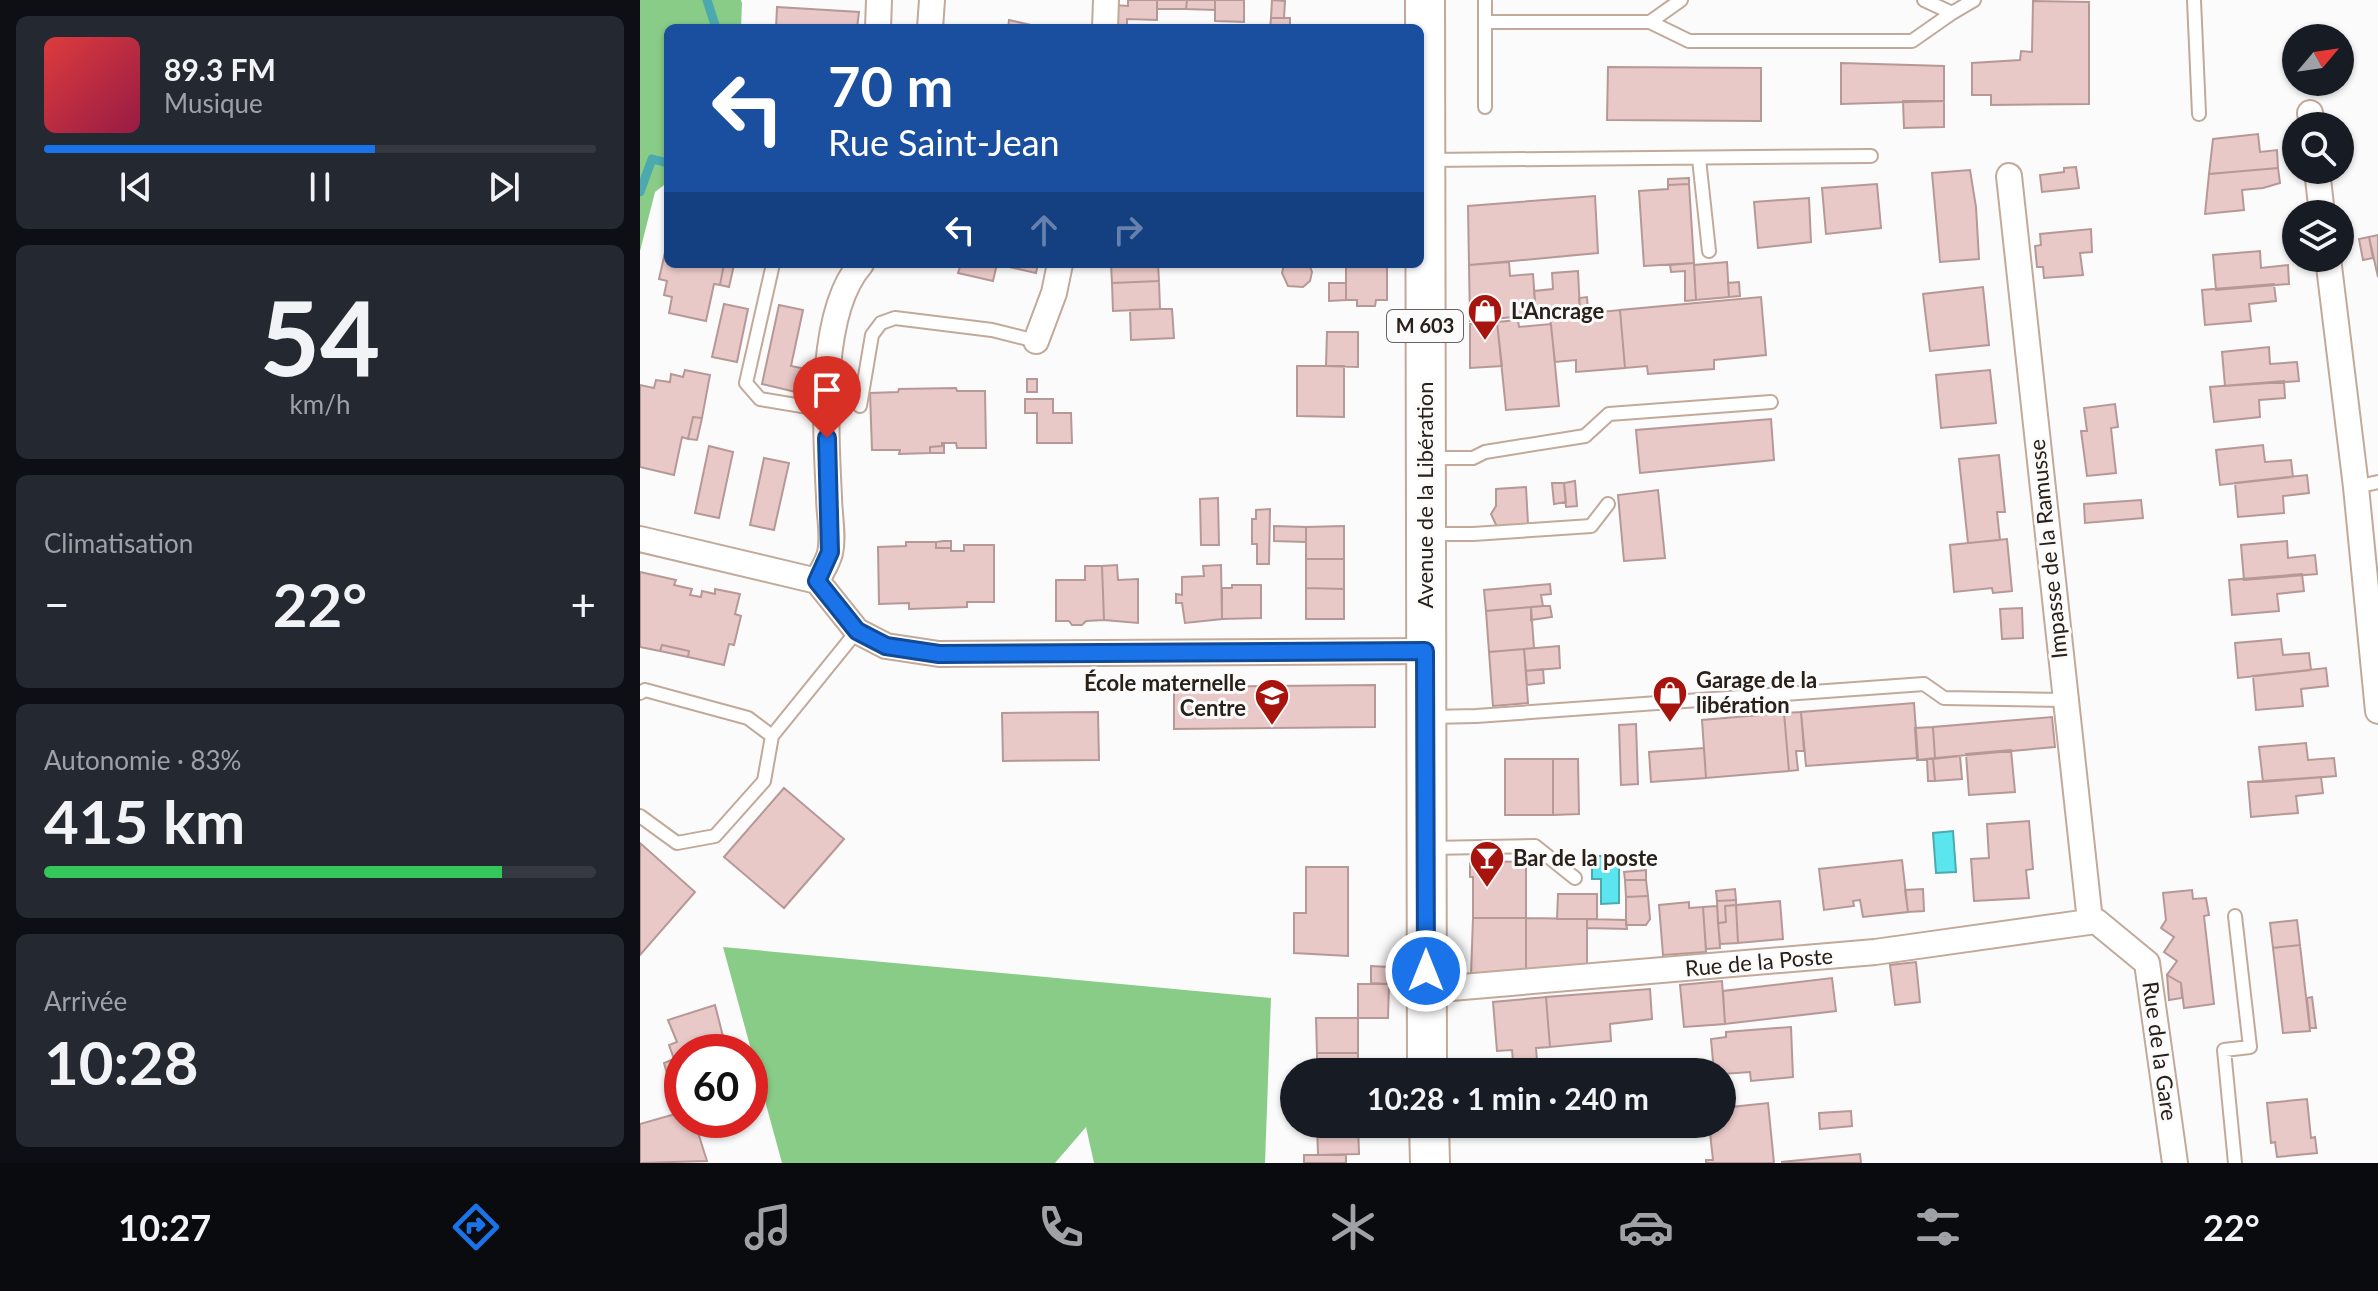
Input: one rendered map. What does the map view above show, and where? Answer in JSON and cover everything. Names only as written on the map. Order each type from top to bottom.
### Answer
[{"type":"main road","name":"Avenue de la Libération","points":[[1425,0],[1427,990]]},
{"type":"main road","name":"M 603","points":[[1427,990],[1427,1058]]},
{"type":"main road","points":[[1429,1138],[1430,1163]]},
{"type":"street","points":[[878,24],[879,0]]},
{"type":"street","points":[[930,24],[932,0]]},
{"type":"street","points":[[1105,24],[1106,0]]},
{"type":"street","name":"Impasse de la Ramusse","points":[[2009,176],[2090,921]]},
{"type":"street","points":[[817,581],[830,552],[826,410],[828,366],[841,294],[857,268]]},
{"type":"street","points":[[1036,341],[1054,293],[1059,268]]},
{"type":"street","points":[[2330,272],[2367,485],[2378,711]]},
{"type":"street","points":[[640,539],[817,581],[857,631],[886,646],[939,654],[1425,651]]},
{"type":"street","name":"Rue de la Poste","points":[[1427,990],[1875,952],[2090,921]]},
{"type":"street","name":"Rue de la Gare","points":[[2090,921],[2096,921],[2147,963],[2175,1163]]},
{"type":"lane","points":[[1485,0],[1485,107]]},
{"type":"lane","points":[[1650,22],[1681,0]]},
{"type":"lane","points":[[1924,0],[1952,13]]},
{"type":"lane","points":[[1485,22],[1650,22],[1689,41],[1912,41],[1974,0]]},
{"type":"lane","points":[[2194,0],[2199,114]]},
{"type":"lane","points":[[1425,160],[1871,156]]},
{"type":"lane","points":[[1699,159],[1709,251]]},
{"type":"lane","points":[[772,268],[746,383],[760,399],[826,410]]},
{"type":"lane","points":[[860,406],[872,335],[881,323],[895,318],[992,330],[1036,341]]},
{"type":"lane","points":[[1425,458],[1473,458],[1485,452],[1585,436],[1609,414],[1771,402]]},
{"type":"lane","points":[[1425,534],[1591,526],[1608,504]]},
{"type":"lane","points":[[640,816],[677,843],[715,836],[764,781],[772,736],[857,631]]},
{"type":"lane","points":[[1426,718],[1924,684],[1944,698],[2065,700]]},
{"type":"lane","points":[[640,693],[645,690],[748,718],[772,736]]},
{"type":"lane","points":[[1426,848],[1535,846],[1575,878]]},
{"type":"lane","points":[[2235,916],[2250,1047],[2224,1050],[2235,1163]]},
{"type":"green space","points":[[640,0],[741,0],[741,24],[664,24],[664,185],[655,192],[640,251]]},
{"type":"green space","points":[[723,947],[1271,998],[1265,1163],[1094,1163],[1086,1127],[1055,1163],[782,1163],[768,1112],[768,1034],[747,1034]]},
{"type":"water","points":[[1953,831],[1956,872],[1936,873],[1933,833]]},
{"type":"water","points":[[1592,856],[1619,856],[1619,903],[1601,904],[1601,879],[1592,879]]},
{"type":"building","points":[[1128,0],[1157,0],[1157,20],[1127,19],[1127,24],[1114,24],[1114,5],[1128,6]]},
{"type":"building","points":[[1157,0],[1187,0],[1186,9],[1157,9]]},
{"type":"building","points":[[1187,0],[1215,0],[1215,10],[1186,9]]},
{"type":"building","points":[[1215,0],[1244,0],[1244,22],[1215,21]]},
{"type":"building","points":[[1272,0],[1285,1],[1284,18],[1271,18]]},
{"type":"building","points":[[2033,1],[2089,2],[2089,104],[1991,105],[1991,95],[1972,95],[1972,63],[2020,60],[2021,51],[2032,52]]},
{"type":"building","points":[[777,7],[859,12],[858,24],[776,24]]},
{"type":"building","points":[[1271,18],[1290,18],[1290,24],[1270,24]]},
{"type":"building","points":[[1841,63],[1944,66],[1944,101],[1841,104]]},
{"type":"building","points":[[1608,67],[1761,68],[1761,121],[1607,120]]},
{"type":"building","points":[[1903,101],[1944,101],[1944,127],[1904,128]]},
{"type":"building","points":[[2258,134],[2260,152],[2277,150],[2278,168],[2209,174],[2213,139]]},
{"type":"building","points":[[2076,167],[2079,188],[2042,192],[2040,175]]},
{"type":"building","points":[[2278,168],[2280,183],[2242,190],[2244,210],[2205,214],[2209,174]]},
{"type":"building","points":[[1970,170],[1979,259],[1940,262],[1932,173]]},
{"type":"building","points":[[1689,178],[1689,184],[1668,185],[1668,179]]},
{"type":"building","points":[[1689,184],[1694,263],[1644,266],[1639,191]]},
{"type":"building","points":[[1877,184],[1881,228],[1826,234],[1822,188]]},
{"type":"building","points":[[1595,196],[1598,253],[1469,265],[1468,206]]},
{"type":"building","points":[[1809,198],[1811,242],[1758,248],[1754,202]]},
{"type":"building","points":[[2091,229],[2092,252],[2080,253],[2083,275],[2044,278],[2043,267],[2037,267],[2035,246],[2041,245],[2040,234]]},
{"type":"building","points":[[2378,235],[2378,277],[2369,237]]},
{"type":"building","points":[[2369,237],[2373,258],[2363,260],[2359,239]]},
{"type":"building","points":[[2260,251],[2261,268],[2282,266],[2282,272],[2288,272],[2289,284],[2216,290],[2213,255]]},
{"type":"building","points":[[664,257],[664,268],[723,268],[720,285],[714,284],[706,321],[669,313],[672,297],[664,295],[667,281],[659,279]]},
{"type":"building","points":[[1509,262],[1510,276],[1533,274],[1536,315],[1470,321],[1469,265]]},
{"type":"building","points":[[1727,262],[1729,297],[1696,300],[1694,265]]},
{"type":"building","points":[[1694,263],[1696,300],[1685,301],[1685,271],[1671,272],[1670,265]]},
{"type":"building","points":[[723,268],[733,268],[729,287],[720,285]]},
{"type":"building","points":[[960,268],[996,268],[993,281],[958,273]]},
{"type":"building","points":[[1014,268],[1037,268],[1036,273]]},
{"type":"building","points":[[1111,268],[1158,268],[1159,281],[1112,283]]},
{"type":"building","points":[[1283,268],[1310,268],[1312,272],[1310,281],[1303,287],[1288,286]]},
{"type":"building","points":[[1346,268],[1387,268],[1387,300],[1376,300],[1375,306],[1357,306],[1357,300],[1346,300]]},
{"type":"building","points":[[1578,271],[1580,311],[1536,315],[1534,291],[1553,289],[1552,273]]},
{"type":"building","points":[[1159,281],[1160,309],[1113,311],[1112,283]]},
{"type":"building","points":[[1739,282],[1740,296],[1729,297],[1728,283]]},
{"type":"building","points":[[1329,283],[1346,283],[1346,300],[1329,301]]},
{"type":"building","points":[[2274,284],[2276,301],[2249,304],[2251,321],[2205,325],[2202,290]]},
{"type":"building","points":[[1983,287],[1989,345],[1930,351],[1923,294]]},
{"type":"building","points":[[1587,297],[1588,310],[1580,311],[1579,298]]},
{"type":"building","points":[[1761,297],[1766,355],[1714,360],[1714,369],[1648,374],[1647,366],[1625,368],[1620,310]]},
{"type":"building","points":[[724,304],[748,309],[737,362],[712,357]]},
{"type":"building","points":[[779,305],[803,310],[791,366],[806,369],[800,393],[762,384]]},
{"type":"building","points":[[1172,309],[1174,338],[1131,340],[1130,310]]},
{"type":"building","points":[[1620,310],[1625,368],[1576,372],[1576,360],[1555,362],[1550,317]]},
{"type":"building","points":[[1518,320],[1519,327],[1551,324],[1559,406],[1506,410],[1497,322]]},
{"type":"building","points":[[1497,322],[1502,366],[1470,368],[1470,324]]},
{"type":"building","points":[[1327,332],[1358,332],[1358,367],[1326,366]]},
{"type":"building","points":[[2269,347],[2270,364],[2297,362],[2299,381],[2225,386],[2222,352]]},
{"type":"building","points":[[1297,366],[1344,366],[1344,417],[1297,416]]},
{"type":"building","points":[[685,370],[710,375],[702,418],[693,417],[688,439],[682,437],[674,475],[640,467],[640,385],[654,388],[656,380],[670,382],[671,374],[683,377]]},
{"type":"building","points":[[1990,370],[1996,423],[1941,428],[1936,375]]},
{"type":"building","points":[[1027,379],[1037,379],[1037,392],[1027,392]]},
{"type":"building","points":[[2284,381],[2285,398],[2259,400],[2260,417],[2214,422],[2210,387]]},
{"type":"building","points":[[956,388],[957,391],[985,391],[986,448],[957,448],[956,443],[944,443],[930,447],[930,453],[899,454],[900,450],[872,450],[870,393]]},
{"type":"building","points":[[1025,399],[1053,399],[1053,413],[1071,413],[1072,443],[1037,443],[1037,413],[1025,413]]},
{"type":"building","points":[[2115,404],[2118,427],[2111,428],[2116,473],[2087,476],[2081,431],[2087,431],[2084,408]]},
{"type":"building","points":[[693,417],[702,418],[697,440],[688,439]]},
{"type":"building","points":[[1771,419],[1774,460],[1640,473],[1636,430]]},
{"type":"building","points":[[942,443],[944,453],[930,453],[930,447],[942,446]]},
{"type":"building","points":[[2263,445],[2265,462],[2291,460],[2293,477],[2220,485],[2216,450]]},
{"type":"building","points":[[709,446],[733,452],[719,518],[695,513]]},
{"type":"building","points":[[1999,455],[2005,512],[1997,512],[2000,540],[1968,543],[1959,459]]},
{"type":"building","points":[[764,458],[789,463],[774,530],[750,525]]},
{"type":"building","points":[[2307,475],[2309,493],[2283,496],[2284,513],[2238,517],[2235,483]]},
{"type":"building","points":[[1575,481],[1577,506],[1566,507],[1564,483]]},
{"type":"building","points":[[1552,483],[1564,483],[1566,502],[1554,504]]},
{"type":"building","points":[[1526,487],[1528,524],[1497,527],[1491,514],[1496,506],[1496,489]]},
{"type":"building","points":[[1658,490],[1665,558],[1624,561],[1618,495]]},
{"type":"building","points":[[1218,498],[1219,545],[1201,545],[1200,499]]},
{"type":"building","points":[[2141,500],[2143,518],[2085,523],[2084,504]]},
{"type":"building","points":[[1270,509],[1269,564],[1257,564],[1257,544],[1252,544],[1252,519],[1256,519],[1256,510]]},
{"type":"building","points":[[1274,526],[1306,527],[1306,542],[1274,541]]},
{"type":"building","points":[[1344,526],[1344,559],[1306,559],[1306,527]]},
{"type":"building","points":[[2007,539],[2012,591],[1993,593],[1992,588],[1954,592],[1950,545]]},
{"type":"building","points":[[951,541],[951,548],[936,548],[936,542]]},
{"type":"building","points":[[2287,541],[2288,558],[2315,555],[2317,574],[2244,580],[2241,545]]},
{"type":"building","points":[[906,542],[936,542],[936,548],[951,548],[951,551],[964,551],[964,545],[994,545],[994,602],[967,602],[967,607],[909,609],[909,603],[879,604],[878,547],[906,546]]},
{"type":"building","points":[[1306,559],[1344,559],[1344,589],[1306,588]]},
{"type":"building","points":[[1117,565],[1118,580],[1138,579],[1138,623],[1104,620],[1102,566]]},
{"type":"building","points":[[1221,565],[1222,619],[1185,623],[1182,603],[1176,603],[1176,594],[1182,595],[1182,577],[1204,576],[1203,566]]},
{"type":"building","points":[[1085,566],[1102,566],[1104,620],[1086,621],[1082,625],[1056,621],[1056,580],[1085,580]]},
{"type":"building","points":[[640,572],[676,580],[674,585],[692,589],[690,595],[701,597],[702,591],[715,594],[715,589],[740,594],[735,614],[741,616],[734,645],[729,644],[724,665],[688,657],[689,651],[662,645],[660,651],[640,647]]},
{"type":"building","points":[[2302,574],[2304,591],[2277,594],[2279,611],[2232,615],[2229,580]]},
{"type":"building","points":[[1550,584],[1551,594],[1541,595],[1543,606],[1486,611],[1484,590]]},
{"type":"building","points":[[1232,585],[1261,585],[1261,618],[1222,619],[1222,588],[1232,588]]},
{"type":"building","points":[[1306,588],[1344,589],[1344,619],[1306,619]]},
{"type":"building","points":[[1550,606],[1552,617],[1531,620],[1531,607]]},
{"type":"building","points":[[1531,607],[1534,648],[1489,652],[1486,611]]},
{"type":"building","points":[[2022,608],[2023,638],[2002,639],[2000,609]]},
{"type":"building","points":[[2281,639],[2283,655],[2309,653],[2311,670],[2238,678],[2235,643]]},
{"type":"building","points":[[662,645],[689,651],[688,657],[660,651]]},
{"type":"building","points":[[1559,646],[1560,668],[1526,671],[1524,649]]},
{"type":"building","points":[[1524,649],[1528,703],[1493,706],[1489,652]]},
{"type":"building","points":[[2326,668],[2328,686],[2301,689],[2303,706],[2256,710],[2253,676]]},
{"type":"building","points":[[1543,669],[1544,683],[1527,685],[1526,671]]},
{"type":"building","points":[[1375,685],[1375,727],[1174,729],[1174,687]]},
{"type":"building","points":[[1914,703],[1918,758],[1806,766],[1801,712]]},
{"type":"building","points":[[1098,712],[1099,760],[1003,761],[1002,713]]},
{"type":"building","points":[[1801,712],[1804,751],[1796,751],[1798,770],[1789,771],[1784,713]]},
{"type":"building","points":[[1784,713],[1789,771],[1706,778],[1702,720]]},
{"type":"building","points":[[2052,717],[2055,747],[1935,758],[1933,727]]},
{"type":"building","points":[[1636,724],[1638,784],[1621,785],[1619,725]]},
{"type":"building","points":[[1933,727],[1935,758],[1917,760],[1915,728]]},
{"type":"building","points":[[2306,743],[2308,760],[2334,758],[2336,776],[2263,782],[2259,747]]},
{"type":"building","points":[[1704,748],[1706,778],[1651,782],[1649,752]]},
{"type":"building","points":[[2011,750],[2015,792],[1969,795],[1966,754]]},
{"type":"building","points":[[1960,756],[1962,779],[1935,781],[1933,759]]},
{"type":"building","points":[[1505,759],[1553,759],[1553,815],[1505,815]]},
{"type":"building","points":[[1553,759],[1578,759],[1579,814],[1553,815]]},
{"type":"building","points":[[1927,759],[1933,759],[1935,781],[1928,781]]},
{"type":"building","points":[[2321,777],[2323,793],[2296,796],[2298,813],[2251,817],[2248,782]]},
{"type":"building","points":[[784,788],[844,839],[784,908],[724,857]]},
{"type":"building","points":[[2029,821],[2033,869],[2026,870],[2029,898],[1974,901],[1971,859],[1989,858],[1987,824]]},
{"type":"building","points":[[640,843],[695,892],[640,955]]},
{"type":"building","points":[[1902,860],[1908,912],[1863,917],[1860,900],[1853,901],[1854,906],[1824,910],[1819,869]]},
{"type":"building","points":[[1526,862],[1526,918],[1473,918],[1470,863]]},
{"type":"building","points":[[1306,867],[1348,867],[1348,956],[1294,953],[1294,913],[1306,913]]},
{"type":"building","points":[[1646,870],[1646,880],[1625,880],[1624,872]]},
{"type":"building","points":[[1625,880],[1646,880],[1648,896],[1626,897]]},
{"type":"building","points":[[1735,889],[1736,900],[1717,901],[1716,891]]},
{"type":"building","points":[[1923,889],[1924,911],[1908,912],[1905,890]]},
{"type":"building","points":[[2192,890],[2193,899],[2206,898],[2209,915],[2204,916],[2214,1004],[2184,1008],[2181,983],[2167,975],[2177,961],[2164,952],[2174,937],[2161,928],[2166,920],[2163,893]]},
{"type":"building","points":[[1558,894],[1597,894],[1597,919],[1557,919]]},
{"type":"building","points":[[1648,896],[1650,919],[1646,925],[1626,925],[1626,897]]},
{"type":"building","points":[[1736,900],[1736,905],[1725,906],[1726,922],[1718,923],[1717,901]]},
{"type":"building","points":[[1780,901],[1783,939],[1738,943],[1736,905]]},
{"type":"building","points":[[1689,902],[1689,908],[1703,907],[1706,952],[1663,955],[1659,905]]},
{"type":"building","points":[[1736,905],[1738,943],[1720,944],[1718,923],[1726,922],[1725,906]]},
{"type":"building","points":[[1717,906],[1720,948],[1706,949],[1703,907]]},
{"type":"building","points":[[1473,918],[1526,918],[1526,975],[1471,975]]},
{"type":"building","points":[[1526,918],[1587,919],[1587,966],[1526,975]]},
{"type":"building","points":[[1587,919],[1626,920],[1627,929],[1587,928]]},
{"type":"building","points":[[2297,920],[2300,945],[2273,948],[2270,923]]},
{"type":"building","points":[[2300,945],[2310,1031],[2283,1033],[2273,948]]},
{"type":"building","points":[[1916,962],[1920,1002],[1895,1005],[1890,965]]},
{"type":"building","points":[[1371,966],[1389,967],[1389,984],[1371,983]]},
{"type":"building","points":[[2167,975],[2181,983],[2182,998],[2169,1000]]},
{"type":"building","points":[[1832,978],[1836,1011],[1725,1024],[1723,991]]},
{"type":"building","points":[[1722,981],[1725,1024],[1684,1027],[1680,985]]},
{"type":"building","points":[[1358,984],[1389,984],[1388,1018],[1358,1018]]},
{"type":"building","points":[[1650,989],[1652,1019],[1610,1024],[1611,1041],[1550,1047],[1546,997]]},
{"type":"building","points":[[1546,997],[1550,1047],[1536,1048],[1537,1058],[1513,1058],[1512,1050],[1497,1051],[1493,1002]]},
{"type":"building","points":[[2312,997],[2316,1028],[2310,1028],[2307,998]]},
{"type":"building","points":[[715,1005],[722,1034],[674,1034],[668,1020]]},
{"type":"building","points":[[1316,1018],[1358,1018],[1358,1053],[1317,1053]]},
{"type":"building","points":[[1791,1027],[1793,1077],[1751,1081],[1750,1072],[1736,1073],[1736,1058],[1713,1058],[1711,1039],[1726,1037],[1726,1032]]},
{"type":"building","points":[[1317,1053],[1358,1053],[1358,1058],[1317,1058]]},
{"type":"building","points":[[2307,1099],[2311,1138],[2315,1137],[2317,1153],[2277,1157],[2275,1142],[2271,1143],[2267,1103]]},
{"type":"building","points":[[1768,1103],[1774,1163],[1706,1163],[1706,1160],[1713,1160],[1711,1138],[1736,1138],[1736,1106]]},
{"type":"building","points":[[1851,1111],[1852,1126],[1820,1129],[1819,1113]]},
{"type":"building","points":[[664,1117],[664,1138],[700,1138],[707,1161],[640,1163],[640,1124]]},
{"type":"building","points":[[1317,1138],[1358,1138],[1359,1154],[1318,1155]]},
{"type":"building","points":[[1860,1154],[1861,1163],[1782,1163],[1782,1162]]},
{"type":"building","points":[[1304,1155],[1346,1155],[1346,1163],[1304,1163]]},
{"type":"waterway","points":[[707,0],[715,24]]},
{"type":"waterway","points":[[640,192],[652,159],[664,162]]},
{"type":"place","name":"L'Ancrage","points":[[1485,342]]},
{"type":"place","name":"Garage de la libération","points":[[1670,724]]},
{"type":"place","name":"École maternelle Centre","points":[[1272,727]]},
{"type":"place","name":"Bar de la poste","points":[[1487,889]]},
{"type":"route","points":[[827,438],[830,552],[817,581],[857,631],[886,646],[939,654],[1425,651],[1426,971]]}]
